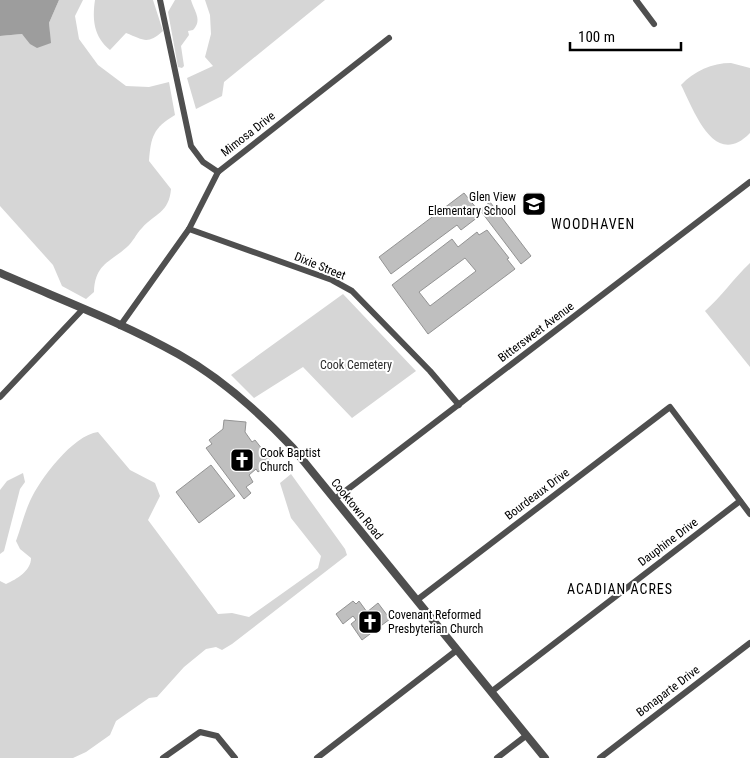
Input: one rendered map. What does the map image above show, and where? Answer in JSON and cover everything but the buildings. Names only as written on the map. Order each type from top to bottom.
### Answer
[{"type":"street","points":[[160,0],[191,146],[203,162],[218,172]]},
{"type":"street","points":[[636,0],[654,24]]},
{"type":"street","name":"Mimosa Drive","points":[[120,326],[189,229],[218,172],[389,38]]},
{"type":"street","name":"Bittersweet Avenue","points":[[335,499],[750,182]]},
{"type":"street","name":"Dixie Street","points":[[189,229],[332,280],[352,291],[430,371],[459,405]]},
{"type":"street","name":"Cooktown Road","points":[[0,273],[120,326],[177,354],[206,372],[247,403],[275,429],[335,499],[545,758]]},
{"type":"street","points":[[0,397],[82,310]]},
{"type":"street","name":"Bourdeaux Drive","points":[[417,600],[670,406],[740,501]]},
{"type":"street","points":[[740,501],[750,514]]},
{"type":"street","name":"Dauphine Drive","points":[[491,692],[740,501]]},
{"type":"street","name":"Bonaparte Drive","points":[[600,758],[750,643]]},
{"type":"street","points":[[317,758],[457,650]]},
{"type":"street","points":[[163,758],[200,732],[217,736],[235,758]]},
{"type":"street","points":[[497,758],[527,736]]},
{"type":"green space","points":[[59,0],[83,0],[75,16],[79,39],[98,65],[126,86],[149,87],[169,82],[175,115],[162,124],[154,134],[149,161],[171,189],[170,197],[161,212],[142,228],[129,245],[104,265],[97,275],[94,292],[86,299],[62,286],[53,265],[0,206],[0,36],[22,34],[28,39],[50,43],[49,23]]},
{"type":"green space","points":[[95,0],[153,0],[163,31],[149,40],[137,38],[126,33],[110,50],[100,40],[95,28]]},
{"type":"green space","points":[[175,0],[191,0],[198,19],[193,30],[188,31],[189,35],[181,46],[184,66],[182,68],[178,67],[168,12]]},
{"type":"green space","points":[[205,0],[325,0],[224,82],[222,96],[196,109],[187,78],[213,66],[205,57],[211,34],[210,15]]},
{"type":"green space","points":[[731,63],[750,68],[750,133],[737,143],[726,145],[716,141],[707,132],[699,121],[681,85],[704,69],[717,64]]},
{"type":"green space","points":[[750,263],[750,367],[705,311]]},
{"type":"green space","name":"Cook Cemetery","points":[[343,294],[416,371],[352,418],[303,367],[254,398],[231,375]]},
{"type":"green space","points":[[98,432],[130,470],[155,483],[160,496],[148,520],[218,614],[232,613],[249,617],[318,568],[321,556],[291,518],[280,483],[291,474],[345,549],[347,555],[232,644],[222,650],[216,647],[206,649],[184,667],[157,697],[149,698],[116,721],[110,735],[86,752],[73,758],[0,758],[0,581],[6,584],[19,577],[29,567],[31,558],[20,549],[16,541],[28,506],[41,481],[68,449],[88,435]]},
{"type":"green space","points":[[23,473],[25,482],[20,489],[4,551],[0,554],[0,490],[7,481]]},
{"type":"shaded area","points":[[0,0],[59,0],[49,23],[51,43],[37,48],[30,44],[22,34],[0,36]]},
{"type":"place","name":"Glen View Elementary School","points":[[534,204]]},
{"type":"place","name":"Cook Baptist Church","points":[[242,460]]},
{"type":"place","name":"Covenant Reformed Presbyterian Church","points":[[370,622]]},
{"type":"district","name":"WOODHAVEN","points":[[593,224]]},
{"type":"district","name":"ACADIAN ACRES","points":[[620,589]]}]
